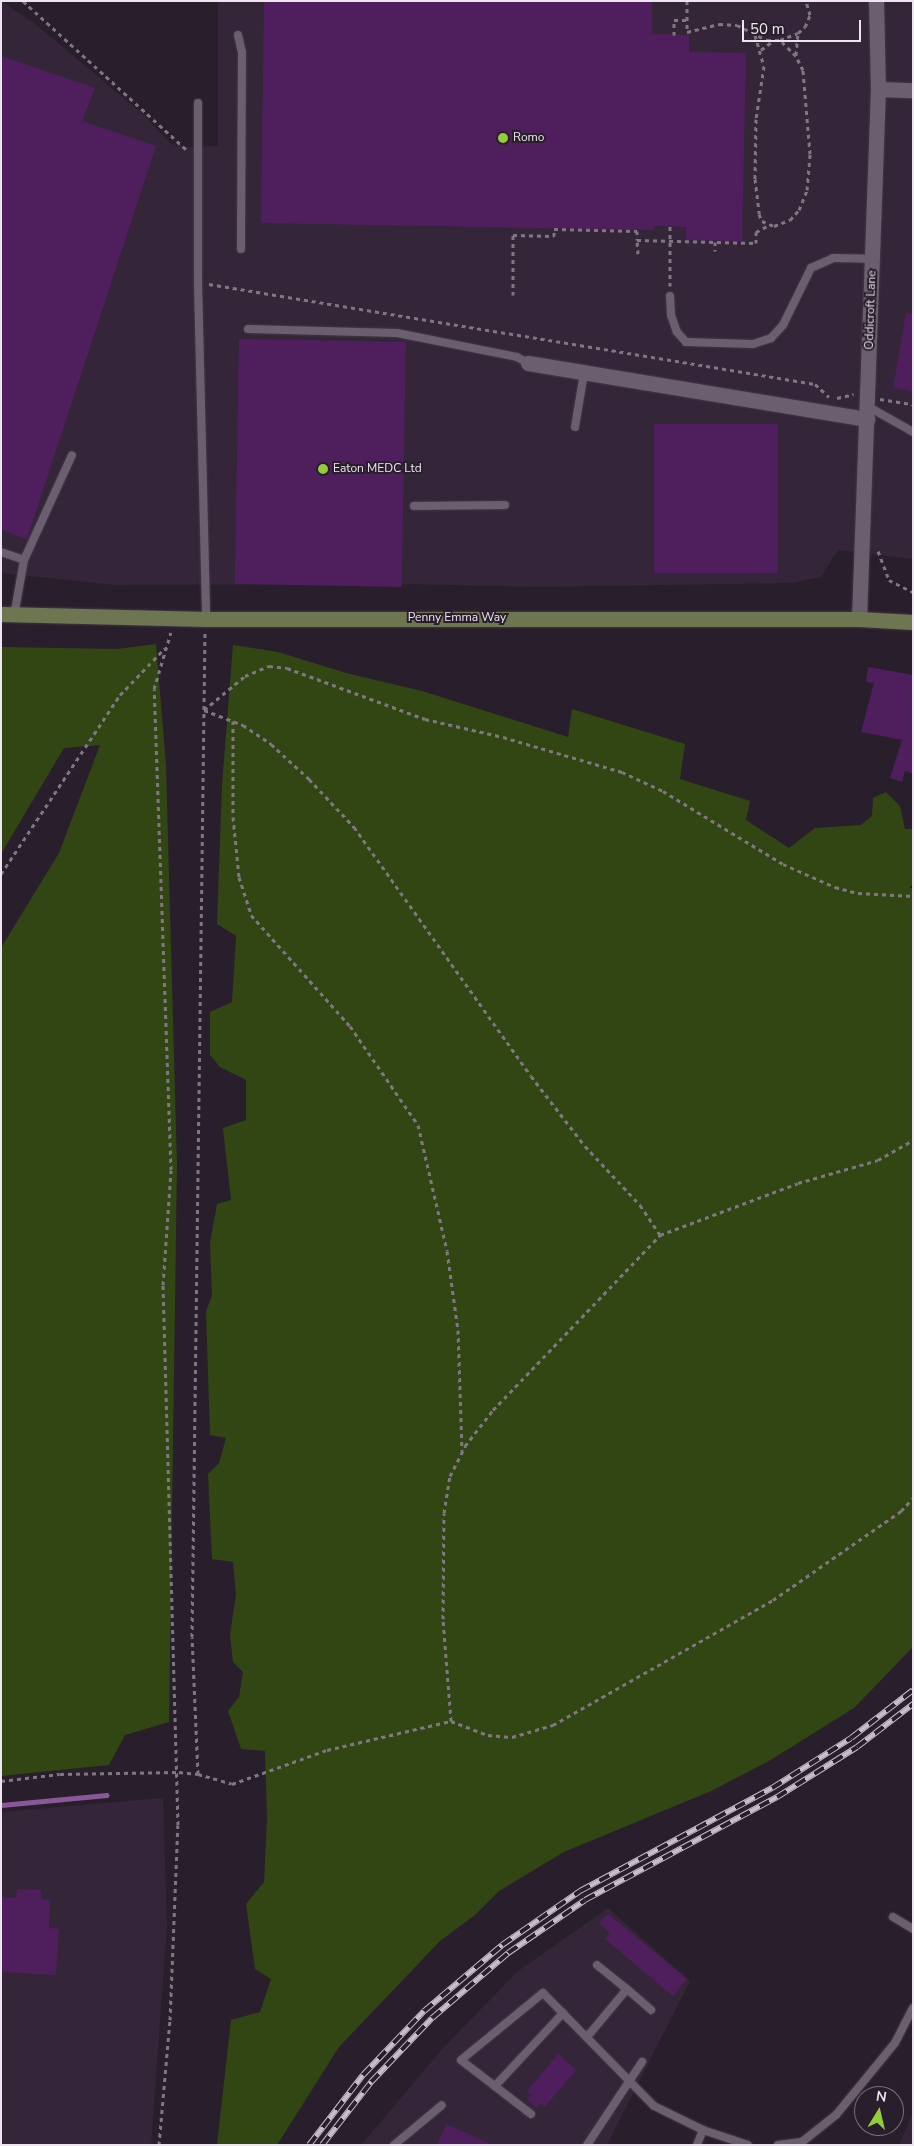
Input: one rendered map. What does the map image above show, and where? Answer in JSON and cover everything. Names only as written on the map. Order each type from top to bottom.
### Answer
[{"type":"main road","name":"Penny Emma Way","points":[[8,615],[206,619],[859,619],[913,622]]},
{"type":"street","name":"Oddicroft Lane","points":[[859,619],[878,89],[876,1]]},
{"type":"street","points":[[878,89],[913,90]]},
{"type":"street","points":[[528,364],[584,373],[867,407]]},
{"type":"lane","points":[[238,35],[242,52],[241,249]]},
{"type":"lane","points":[[198,103],[198,283],[206,619]]},
{"type":"lane","points":[[670,296],[674,324],[686,342],[753,344],[771,338],[783,325],[811,268],[833,258],[872,259]]},
{"type":"lane","points":[[248,329],[397,333],[517,357],[528,364]]},
{"type":"lane","points":[[575,427],[584,373]]},
{"type":"lane","points":[[867,407],[913,432]]},
{"type":"lane","points":[[8,615],[24,560],[72,455]]},
{"type":"lane","points":[[414,506],[505,505]]},
{"type":"lane","points":[[1,552],[24,560]]},
{"type":"lane","points":[[893,1918],[913,1929]]},
{"type":"lane","points":[[597,1965],[650,2010]]},
{"type":"lane","points":[[587,2036],[627,1990]]},
{"type":"lane","points":[[531,2114],[461,2060],[543,1993],[654,2106],[702,2130],[748,2145]]},
{"type":"lane","points":[[778,2145],[802,2142],[836,2115],[896,2043],[913,2008]]},
{"type":"lane","points":[[494,2086],[563,2013]]},
{"type":"lane","points":[[587,2145],[642,2062]]},
{"type":"lane","points":[[394,2145],[442,2105]]},
{"type":"lane","points":[[697,2145],[702,2130]]},
{"type":"path","points":[[23,1],[198,160]]},
{"type":"path","points":[[687,1],[687,32],[718,24],[737,24],[755,35],[774,40],[798,34]]},
{"type":"path","points":[[637,240],[756,243],[756,232],[769,225],[781,225],[790,220],[808,190],[810,154],[805,81],[796,56],[798,34],[810,15],[806,1]]},
{"type":"path","points":[[674,35],[674,20],[687,20]]},
{"type":"path","points":[[755,35],[762,50],[764,66],[756,119],[754,179],[759,214],[769,225]]},
{"type":"path","points":[[762,50],[774,40]]},
{"type":"path","points":[[780,40],[796,56]]},
{"type":"path","points":[[670,226],[670,296]]},
{"type":"path","points":[[513,295],[513,235],[554,236],[554,229],[636,231],[638,254]]},
{"type":"path","points":[[715,242],[715,252]]},
{"type":"path","points":[[198,283],[815,384],[832,400],[849,393],[867,407],[913,404]]},
{"type":"path","points":[[876,544],[889,580],[913,592]]},
{"type":"path","points":[[159,2145],[170,2020],[178,1772],[162,1285],[171,1170],[154,689],[176,618]]},
{"type":"path","points":[[198,1774],[192,1637],[206,619]]},
{"type":"path","points":[[1,874],[120,695],[166,648]]},
{"type":"path","points":[[204,710],[245,676],[269,666],[287,668],[425,719],[503,737],[622,772],[663,791],[783,864],[835,886],[858,893],[913,896]]},
{"type":"path","points":[[204,710],[233,721],[271,744],[310,778],[354,828],[531,1076],[585,1146],[640,1205],[660,1235]]},
{"type":"path","points":[[233,721],[233,817],[240,877],[251,916],[350,1026],[418,1125],[447,1251],[455,1310],[462,1386],[462,1452]]},
{"type":"path","points":[[451,1722],[443,1620],[444,1513],[450,1476],[462,1452],[493,1410],[660,1235],[798,1183],[878,1160],[913,1140]]},
{"type":"path","points":[[1,1781],[60,1774],[178,1772],[198,1774],[232,1784],[328,1750],[451,1722],[488,1735],[512,1737],[553,1725],[579,1713],[773,1600],[901,1511],[913,1498]]},
{"type":"shaded area","points":[[1,1],[34,23],[144,115],[171,144],[190,147],[218,146],[218,1],[913,1],[913,559],[838,550],[821,577],[791,583],[536,587],[407,584],[115,585],[1,573]]},
{"type":"shaded area","points":[[163,1798],[167,1926],[151,2145],[1,2145],[1,1812]]},
{"type":"shaded area","points":[[608,1908],[690,1981],[607,2145],[361,2145],[443,2048],[518,1971]]},
{"type":"shaded area","points":[[913,2112],[913,2145],[899,2145]]},
{"type":"green space","points":[[156,644],[166,765],[177,1165],[169,1722],[125,1735],[109,1765],[1,1776],[1,948],[59,853],[100,745],[64,748],[1,854],[1,647],[117,649]]},
{"type":"green space","points":[[233,645],[278,652],[346,673],[422,691],[568,737],[572,709],[685,744],[680,779],[750,801],[746,820],[789,848],[815,828],[861,825],[872,816],[873,798],[886,792],[900,806],[905,829],[913,829],[913,884],[909,888],[913,888],[913,1647],[854,1708],[769,1761],[711,1791],[564,1852],[499,1891],[475,1915],[440,1941],[339,2047],[277,2145],[217,2145],[231,2020],[260,2012],[271,1979],[255,1969],[246,1904],[264,1882],[267,1817],[265,1751],[241,1749],[228,1711],[239,1697],[243,1672],[233,1662],[230,1635],[236,1594],[233,1562],[212,1559],[208,1474],[219,1463],[226,1438],[210,1435],[206,1311],[212,1296],[210,1243],[217,1204],[231,1200],[223,1128],[246,1120],[246,1080],[220,1067],[210,1055],[210,1012],[232,1002],[236,936],[217,924],[222,785]]},
{"type":"building","name":"Romo","points":[[264,1],[652,1],[652,34],[689,35],[689,52],[746,53],[742,241],[686,240],[686,227],[654,226],[654,230],[261,223]]},
{"type":"building","points":[[1,56],[95,88],[82,121],[156,146],[27,539],[1,530]]},
{"type":"building","points":[[906,313],[913,314],[913,392],[893,388]]},
{"type":"building","name":"Eaton MEDC Ltd","points":[[239,339],[406,342],[402,587],[235,584]]},
{"type":"building","points":[[654,424],[778,424],[778,573],[654,573]]},
{"type":"building","points":[[868,667],[913,675],[913,774],[905,771],[902,782],[890,778],[902,740],[861,732],[874,683],[866,682]]},
{"type":"building","points":[[17,1889],[41,1890],[41,1899],[50,1900],[49,1928],[59,1929],[56,1975],[1,1972],[1,1897],[16,1898]]},
{"type":"building","points":[[608,1914],[687,1979],[673,1996],[605,1939],[610,1933],[599,1923]]},
{"type":"building","points":[[558,2054],[576,2070],[545,2107],[541,2103],[537,2108],[527,2100],[531,2095],[527,2091]]},
{"type":"building","points":[[446,2124],[493,2145],[437,2145]]},
{"type":"waterway","points":[[1,1805],[107,1795]]},
{"type":"railway","points":[[309,2145],[363,2075],[424,2011],[502,1945],[580,1891],[772,1788],[851,1738],[913,1690]]},
{"type":"railway","points":[[322,2145],[371,2082],[432,2018],[508,1953],[585,1900],[777,1797],[857,1747],[913,1704]]},
{"type":"place","name":"Romo","points":[[503,138]]},
{"type":"place","name":"Eaton MEDC Ltd","points":[[323,469]]}]
